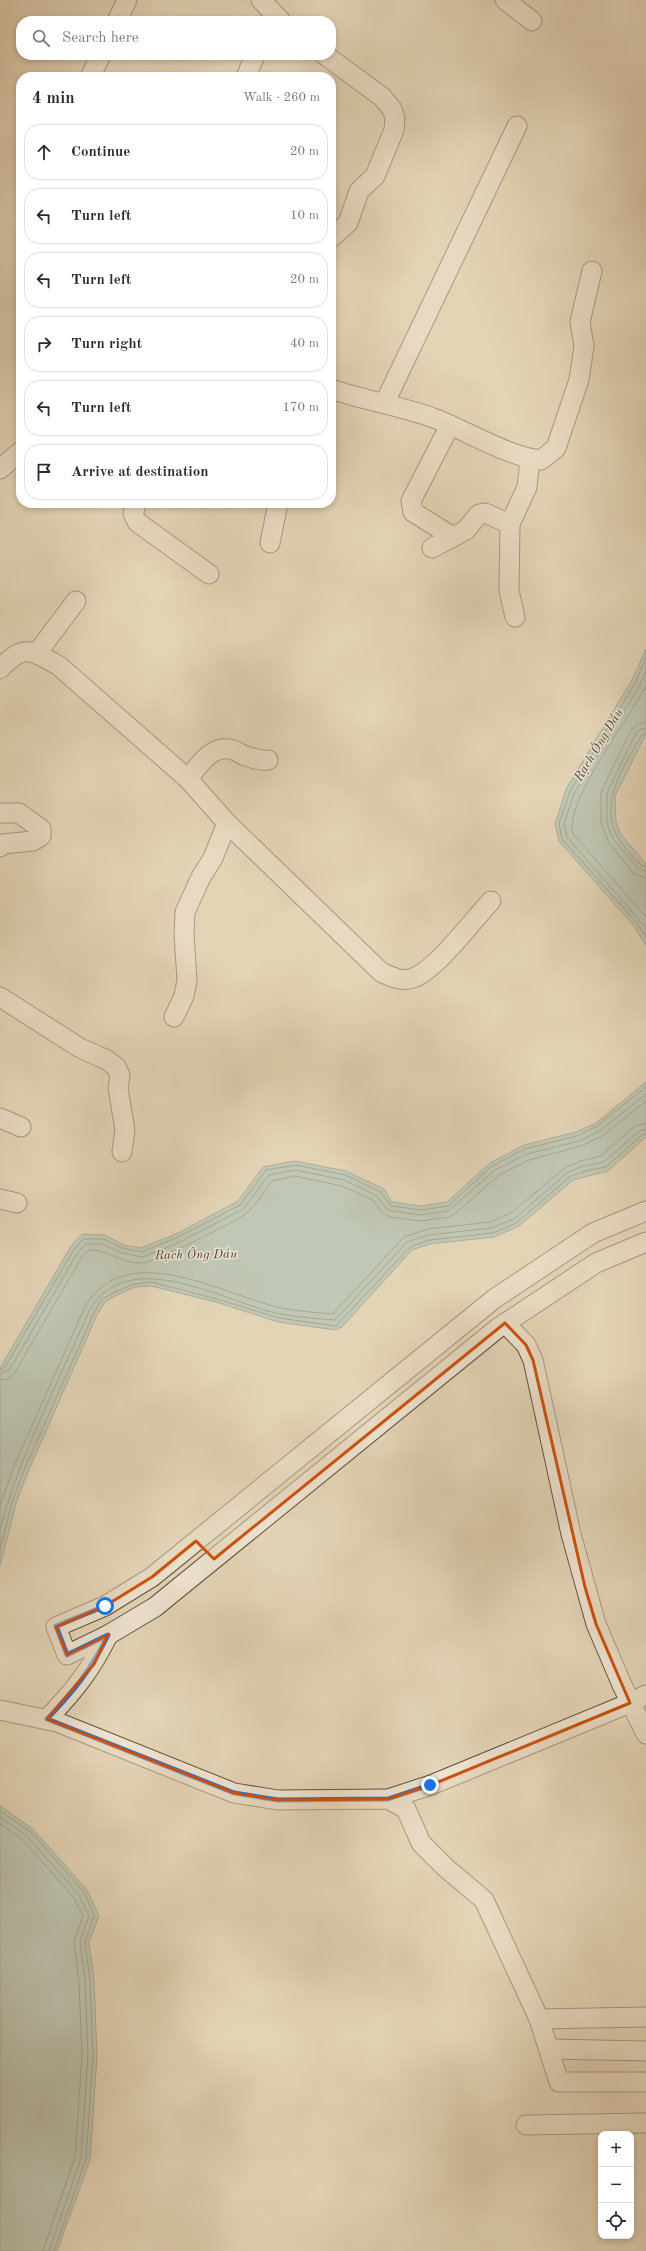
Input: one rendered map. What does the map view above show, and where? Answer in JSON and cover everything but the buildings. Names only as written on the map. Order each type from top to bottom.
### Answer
[{"type":"street","points":[[119,16],[127,0]]},
{"type":"street","points":[[505,0],[532,21]]},
{"type":"street","points":[[92,72],[98,60]]},
{"type":"street","points":[[248,72],[253,60]]},
{"type":"street","points":[[332,60],[382,97],[392,110],[395,118],[394,130],[375,176],[359,191],[348,223],[336,234]]},
{"type":"street","points":[[385,402],[517,126]]},
{"type":"street","points":[[336,393],[385,402],[450,425],[530,459],[541,460],[556,448],[579,380],[584,346],[580,322],[592,271]]},
{"type":"street","points":[[450,425],[411,501],[413,512],[453,537]]},
{"type":"street","points":[[0,469],[16,455]]},
{"type":"street","points":[[515,617],[509,591],[510,524],[526,487],[530,459]]},
{"type":"street","points":[[135,508],[133,513],[138,522],[209,574]]},
{"type":"street","points":[[270,543],[277,508]]},
{"type":"street","points":[[432,548],[466,530],[479,514],[485,513],[510,524]]},
{"type":"street","points":[[37,653],[76,601]]},
{"type":"street","points":[[0,670],[12,658],[22,651],[37,653],[59,666],[188,779],[227,823],[381,972],[394,979],[413,978],[434,964],[491,900]]},
{"type":"street","points":[[188,779],[204,760],[214,751],[220,749],[230,749],[260,761],[268,760]]},
{"type":"street","points":[[0,812],[13,812],[27,817],[41,829],[41,836],[33,841],[3,844],[0,847]]},
{"type":"street","points":[[174,1017],[184,996],[187,980],[184,935],[185,912],[201,877],[213,858],[227,823]]},
{"type":"street","points":[[0,997],[80,1048],[107,1060],[116,1067],[120,1075],[118,1088],[126,1130],[122,1152]]},
{"type":"street","points":[[0,1118],[21,1127]]},
{"type":"street","points":[[646,1211],[593,1233],[494,1298],[152,1577],[105,1606],[56,1626],[67,1655],[108,1635],[155,1607],[506,1323],[596,1263],[646,1242]]},
{"type":"street","points":[[506,1323],[526,1345],[533,1360],[555,1467],[585,1587],[596,1624],[638,1699],[646,1734]]},
{"type":"street","points":[[196,1541],[214,1559]]},
{"type":"street","points":[[47,1719],[72,1693],[94,1664],[108,1635]]},
{"type":"street","points":[[4,1711],[47,1719],[234,1793],[278,1800],[388,1799],[430,1785],[638,1699]]},
{"type":"street","points":[[388,1799],[406,1809],[421,1843],[446,1868],[484,1900],[539,2019],[559,2082],[646,2082]]},
{"type":"street","points":[[539,2019],[646,2018]]},
{"type":"street","points":[[549,2049],[646,2051]]},
{"type":"street","points":[[526,2125],[646,2123]]},
{"type":"highlighted area","points":[[505,1323],[526,1345],[533,1360],[585,1587],[596,1624],[630,1703],[431,1785],[388,1799],[278,1800],[234,1793],[47,1719],[94,1664],[108,1635],[67,1655],[56,1627],[105,1606],[152,1577],[196,1541],[214,1559]]},
{"type":"water","name":"Rạch Ông Dầu","points":[[646,649],[646,734],[615,796],[616,822],[620,833],[646,864],[646,945],[633,925],[559,841],[555,824],[566,789],[632,680]]},
{"type":"water","name":"Rạch Ông Dầu","points":[[646,1082],[646,1137],[608,1171],[573,1180],[519,1226],[494,1237],[430,1244],[412,1250],[342,1327],[336,1330],[278,1322],[216,1302],[151,1286],[135,1287],[105,1302],[97,1315],[28,1472],[16,1503],[0,1566],[0,1368],[71,1246],[82,1234],[105,1235],[124,1245],[140,1248],[176,1234],[238,1201],[263,1167],[295,1161],[346,1171],[384,1189],[392,1202],[421,1206],[447,1202],[490,1163],[524,1145],[576,1132],[596,1123]]},
{"type":"water","points":[[0,1806],[33,1829],[87,1890],[99,1916],[89,1942],[94,1980],[97,2056],[90,2160],[57,2251],[0,2251]]},
{"type":"route","points":[[105,1606],[56,1626],[67,1655],[108,1635],[94,1664],[72,1693],[47,1719],[234,1793],[278,1800],[388,1799],[430,1785]]}]
